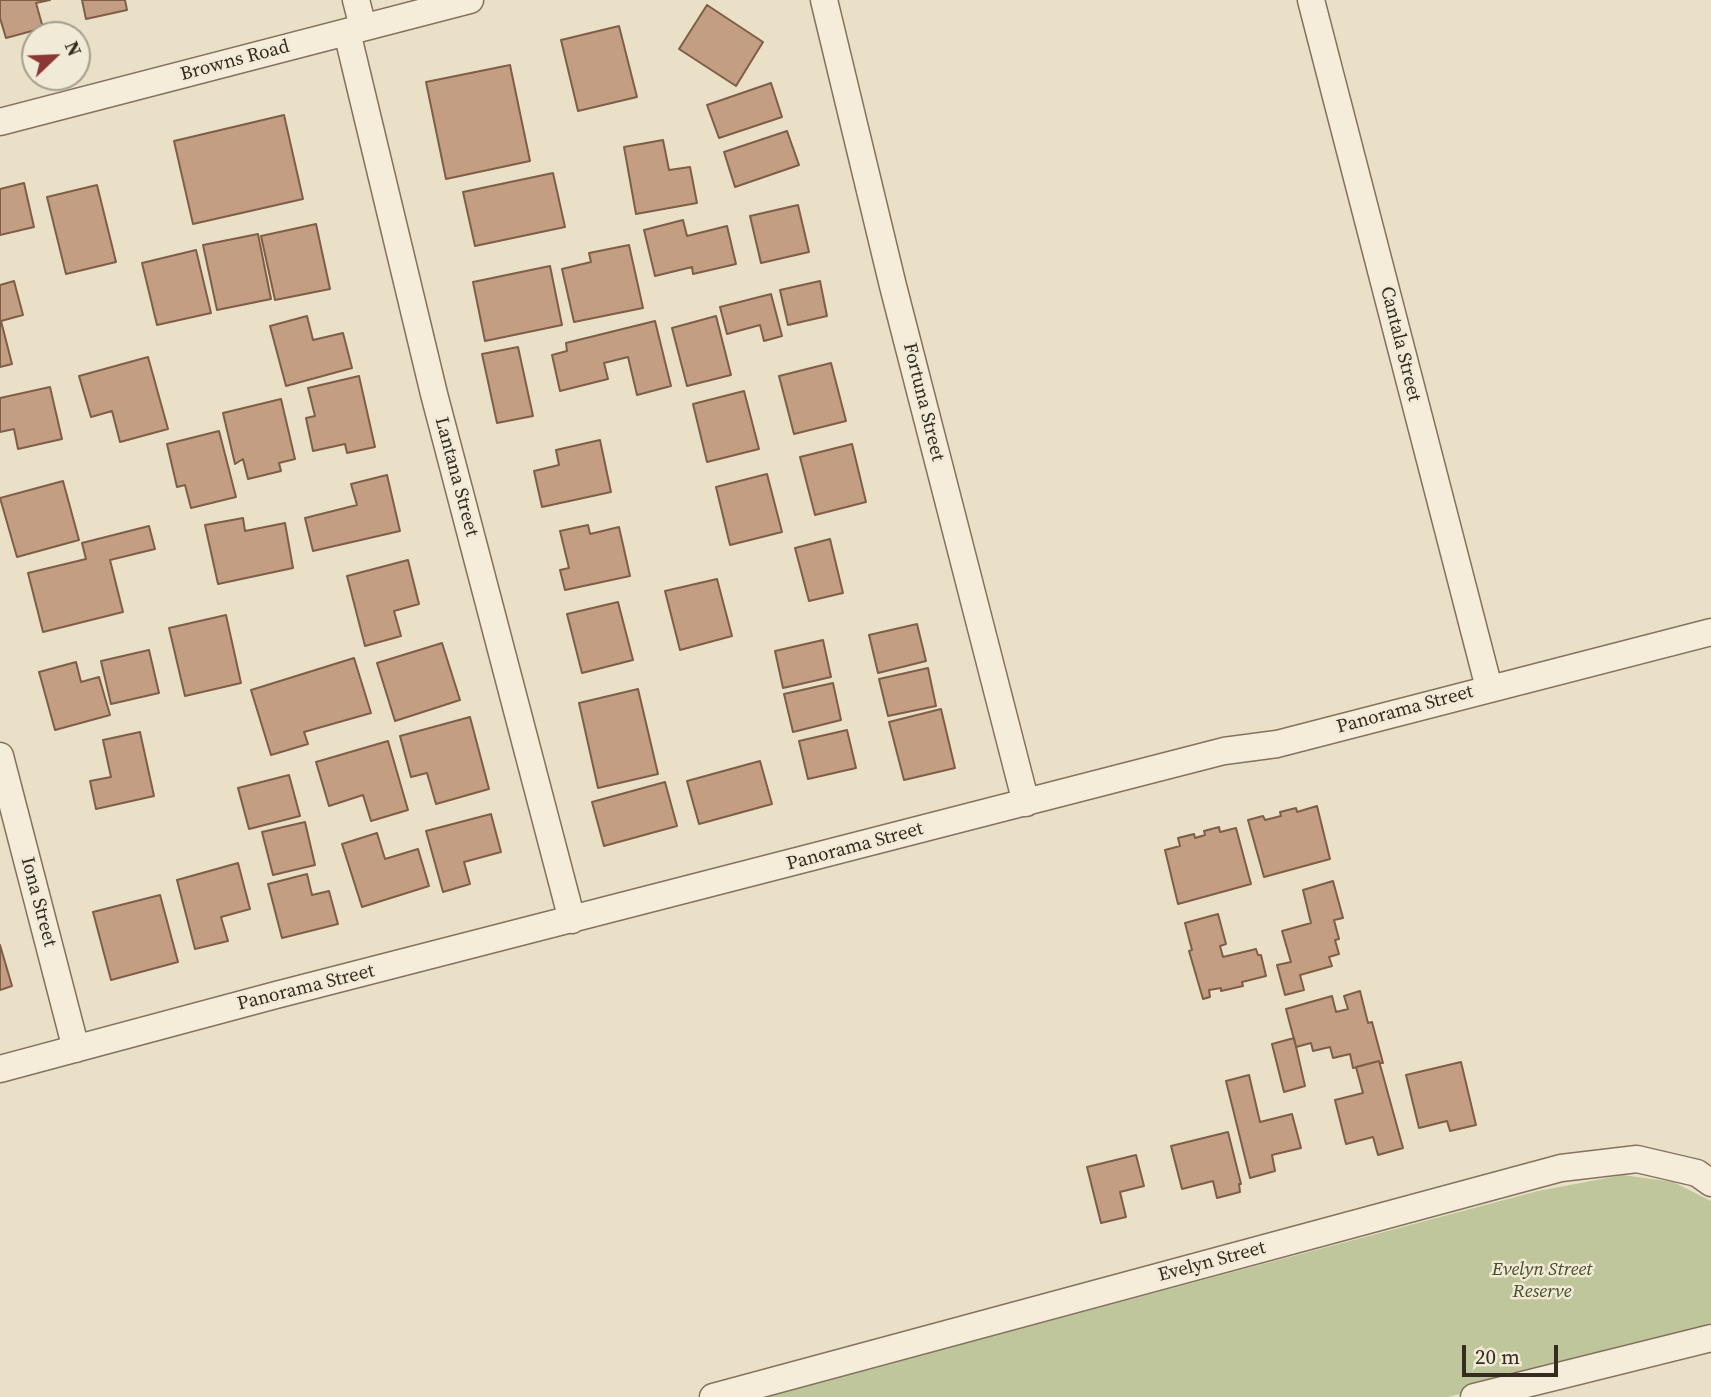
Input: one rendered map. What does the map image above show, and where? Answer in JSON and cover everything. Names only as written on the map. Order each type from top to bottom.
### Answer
[{"type":"street","name":"Lantana Street","points":[[356,0],[355,29],[434,394],[572,920]]},
{"type":"street","name":"Browns Road","points":[[0,122],[470,0]]},
{"type":"street","name":"Fortuna Street","points":[[824,0],[893,286],[1026,803]]},
{"type":"street","name":"Cantala Street","points":[[1311,0],[1489,688]]},
{"type":"street","name":"Panorama Street","points":[[0,1069],[276,995],[1224,751],[1277,744],[1711,632]]},
{"type":"street","name":"Iona Street","points":[[0,756],[76,1049]]},
{"type":"street","name":"Evelyn Street","points":[[713,1397],[1560,1168],[1637,1159],[1697,1173],[1711,1183]]},
{"type":"street","points":[[1475,1397],[1711,1338]]},
{"type":"green space","name":"Evelyn Street Reserve","points":[[1623,1175],[1673,1182],[1711,1201],[1711,1328],[1448,1397],[763,1397],[1538,1191]]},
{"type":"building","points":[[0,0],[50,0],[36,3],[41,21],[21,21],[21,34],[6,38],[0,18]]},
{"type":"building","points":[[82,0],[125,0],[127,10],[86,19]]},
{"type":"building","points":[[707,5],[763,42],[736,86],[679,49]]},
{"type":"building","points":[[619,26],[637,97],[578,111],[561,40]]},
{"type":"building","points":[[510,65],[530,161],[446,179],[426,82]]},
{"type":"building","points":[[771,83],[782,117],[719,138],[707,105]]},
{"type":"building","points":[[284,115],[303,199],[193,224],[174,141]]},
{"type":"building","points":[[787,131],[799,165],[735,187],[724,152]]},
{"type":"building","points":[[663,140],[669,170],[690,167],[697,203],[636,214],[624,147]]},
{"type":"building","points":[[553,173],[565,227],[475,246],[463,192]]},
{"type":"building","points":[[24,183],[34,227],[0,235],[0,189]]},
{"type":"building","points":[[97,185],[116,262],[66,274],[47,197]]},
{"type":"building","points":[[798,205],[809,252],[761,263],[750,216]]},
{"type":"building","points":[[683,220],[687,236],[727,226],[736,264],[693,274],[692,267],[655,276],[644,230]]},
{"type":"building","points":[[316,224],[330,289],[275,300],[261,236]]},
{"type":"building","points":[[258,234],[271,299],[217,310],[203,245]]},
{"type":"building","points":[[629,245],[643,308],[574,322],[562,269],[591,262],[589,253]]},
{"type":"building","points":[[196,250],[211,313],[157,325],[142,263]]},
{"type":"building","points":[[550,266],[562,325],[485,341],[473,282]]},
{"type":"building","points":[[14,281],[23,315],[1,321],[12,364],[0,367],[0,285]]},
{"type":"building","points":[[820,281],[827,316],[788,325],[780,290]]},
{"type":"building","points":[[771,294],[782,336],[764,341],[760,325],[727,334],[720,307]]},
{"type":"building","points":[[307,316],[313,340],[343,333],[352,368],[286,386],[270,326]]},
{"type":"building","points":[[716,316],[731,375],[687,386],[672,328]]},
{"type":"building","points":[[655,321],[671,386],[637,395],[628,357],[604,363],[608,379],[560,391],[552,355],[567,351],[566,343]]},
{"type":"building","points":[[518,347],[533,416],[497,423],[482,354]]},
{"type":"building","points":[[148,357],[168,429],[120,442],[112,411],[91,417],[79,376]]},
{"type":"building","points":[[831,363],[846,421],[794,434],[779,376]]},
{"type":"building","points":[[359,376],[375,447],[347,453],[345,444],[313,451],[306,418],[315,416],[308,388]]},
{"type":"building","points":[[50,387],[62,439],[18,449],[14,429],[0,432],[0,398]]},
{"type":"building","points":[[744,391],[759,449],[707,462],[693,404]]},
{"type":"building","points":[[281,399],[295,459],[279,463],[281,471],[248,479],[243,459],[235,464],[223,413]]},
{"type":"building","points":[[219,431],[236,497],[191,508],[185,485],[177,487],[167,444]]},
{"type":"building","points":[[600,440],[611,492],[542,507],[534,471],[559,465],[556,450]]},
{"type":"building","points":[[852,444],[866,502],[815,515],[800,457]]},
{"type":"building","points":[[767,474],[782,532],[730,545],[716,487]]},
{"type":"building","points":[[387,475],[400,531],[313,551],[305,518],[357,505],[351,484]]},
{"type":"building","points":[[63,481],[79,540],[17,557],[0,498]]},
{"type":"building","points":[[243,518],[245,531],[285,523],[293,568],[218,584],[205,525]]},
{"type":"building","points":[[588,525],[590,534],[619,527],[630,576],[565,590],[560,570],[569,568],[560,531]]},
{"type":"building","points":[[149,526],[155,549],[110,560],[123,612],[43,632],[28,573],[86,559],[82,543]]},
{"type":"building","points":[[830,539],[843,593],[809,601],[795,548]]},
{"type":"building","points":[[408,560],[419,604],[394,611],[401,636],[365,646],[347,576]]},
{"type":"building","points":[[717,579],[732,636],[680,650],[665,591]]},
{"type":"building","points":[[618,602],[633,660],[582,673],[567,614]]},
{"type":"building","points":[[226,615],[241,683],[185,696],[169,628]]},
{"type":"building","points":[[917,624],[926,661],[878,673],[869,635]]},
{"type":"building","points":[[823,640],[831,677],[783,688],[775,651]]},
{"type":"building","points":[[442,643],[460,700],[395,721],[377,663]]},
{"type":"building","points":[[149,650],[159,693],[111,704],[101,661]]},
{"type":"building","points":[[354,658],[371,713],[304,732],[308,744],[271,755],[251,690]]},
{"type":"building","points":[[76,662],[81,682],[99,677],[110,715],[55,730],[39,672]]},
{"type":"building","points":[[928,668],[936,706],[888,716],[879,679]]},
{"type":"building","points":[[833,683],[841,720],[793,732],[784,694]]},
{"type":"building","points":[[638,689],[658,774],[598,788],[579,703]]},
{"type":"building","points":[[941,709],[955,768],[904,780],[889,722]]},
{"type":"building","points":[[470,717],[489,789],[436,804],[427,773],[411,777],[400,736]]},
{"type":"building","points":[[847,730],[856,768],[808,779],[799,741]]},
{"type":"building","points":[[140,732],[154,796],[96,809],[90,781],[111,777],[103,740]]},
{"type":"building","points":[[388,741],[408,810],[371,821],[363,795],[329,806],[316,762]]},
{"type":"building","points":[[760,761],[772,804],[699,824],[687,781]]},
{"type":"building","points":[[289,775],[300,816],[249,829],[238,788]]},
{"type":"building","points":[[665,782],[677,826],[604,846],[592,802]]},
{"type":"building","points":[[1317,806],[1330,859],[1264,877],[1248,820],[1263,816],[1265,820],[1281,816],[1280,812],[1296,808],[1297,812]]},
{"type":"building","points":[[491,814],[501,852],[464,862],[470,884],[443,892],[426,831]]},
{"type":"building","points":[[305,822],[315,865],[273,875],[262,832]]},
{"type":"building","points":[[1219,827],[1220,832],[1236,828],[1251,884],[1178,904],[1165,850],[1180,846],[1178,838],[1194,834],[1195,838],[1205,835],[1204,831]]},
{"type":"building","points":[[377,833],[385,859],[418,849],[429,886],[362,907],[342,844]]},
{"type":"building","points":[[238,863],[250,909],[221,917],[228,941],[195,949],[177,880]]},
{"type":"building","points":[[307,874],[312,895],[329,891],[338,924],[282,938],[268,884]]},
{"type":"building","points":[[1333,881],[1343,918],[1334,920],[1339,939],[1335,940],[1339,954],[1329,957],[1332,966],[1300,975],[1304,990],[1285,995],[1277,965],[1291,962],[1282,931],[1311,923],[1303,890]]},
{"type":"building","points":[[160,895],[178,962],[111,980],[93,912]]},
{"type":"building","points":[[1218,914],[1226,944],[1220,946],[1223,957],[1256,949],[1258,955],[1261,955],[1266,976],[1242,982],[1243,986],[1221,991],[1221,988],[1209,990],[1210,997],[1203,999],[1189,951],[1192,950],[1185,923]]},
{"type":"building","points":[[0,945],[12,986],[0,990]]},
{"type":"building","points":[[1360,991],[1368,1023],[1372,1022],[1383,1063],[1379,1061],[1353,1068],[1350,1054],[1333,1058],[1330,1047],[1313,1051],[1311,1043],[1296,1047],[1286,1009],[1332,996],[1336,1012],[1348,1009],[1344,996]]},
{"type":"building","points":[[1294,1038],[1305,1086],[1284,1092],[1272,1044]]},
{"type":"building","points":[[1379,1061],[1403,1148],[1378,1155],[1373,1137],[1346,1144],[1335,1100],[1363,1093],[1356,1067]]},
{"type":"building","points":[[1461,1062],[1476,1125],[1450,1131],[1447,1121],[1419,1128],[1406,1075]]},
{"type":"building","points":[[1249,1075],[1260,1122],[1292,1114],[1301,1148],[1272,1155],[1275,1171],[1250,1178],[1226,1081]]},
{"type":"building","points":[[1228,1132],[1241,1184],[1240,1192],[1217,1198],[1213,1181],[1182,1189],[1171,1146]]},
{"type":"building","points":[[1136,1155],[1144,1186],[1120,1192],[1126,1217],[1101,1223],[1087,1167]]}]
